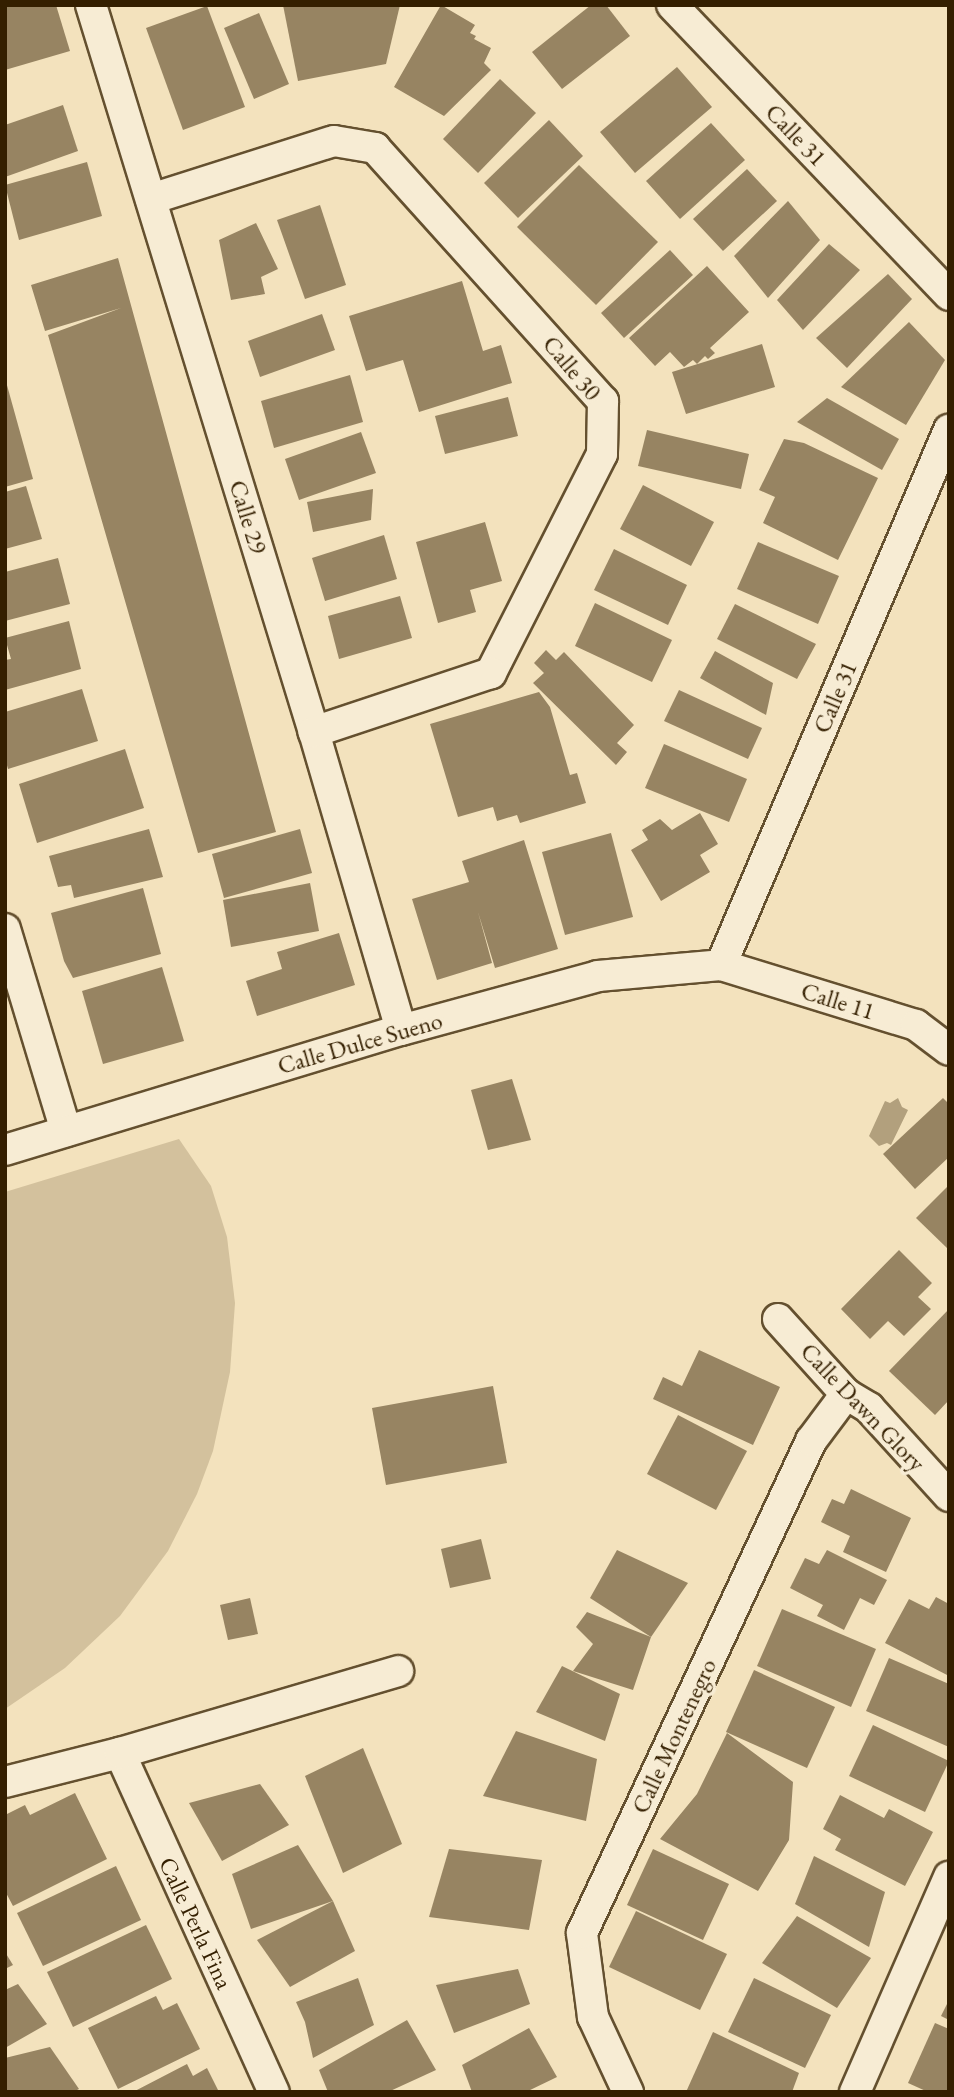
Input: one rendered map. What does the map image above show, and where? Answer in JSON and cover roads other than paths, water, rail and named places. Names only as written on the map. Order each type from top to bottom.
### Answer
[{"type":"street","name":"Calle 29","points":[[91,5],[314,732],[401,1030]]},
{"type":"street","name":"Calle 31","points":[[672,5],[949,295]]},
{"type":"street","name":"Calle 30","points":[[151,199],[334,141],[375,148],[603,401],[603,454],[491,673],[314,732]]},
{"type":"street","name":"Calle 31","points":[[721,965],[949,430]]},
{"type":"street","points":[[5,929],[66,1131]]},
{"type":"street","name":"Calle Dulce Sueno","points":[[5,1150],[401,1030],[598,976],[721,965]]},
{"type":"street","name":"Calle 11","points":[[721,965],[916,1024],[949,1050]]},
{"type":"street","name":"Calle Dawn Glory","points":[[778,1319],[846,1394],[869,1408],[949,1496]]},
{"type":"street","name":"Calle Montenegro","points":[[628,2092],[593,2017],[582,1933],[811,1441],[846,1394]]},
{"type":"street","points":[[5,1782],[120,1753],[398,1671]]},
{"type":"street","name":"Calle Perla Fina","points":[[120,1753],[274,2092]]},
{"type":"street","points":[[855,2092],[949,1877]]}]
